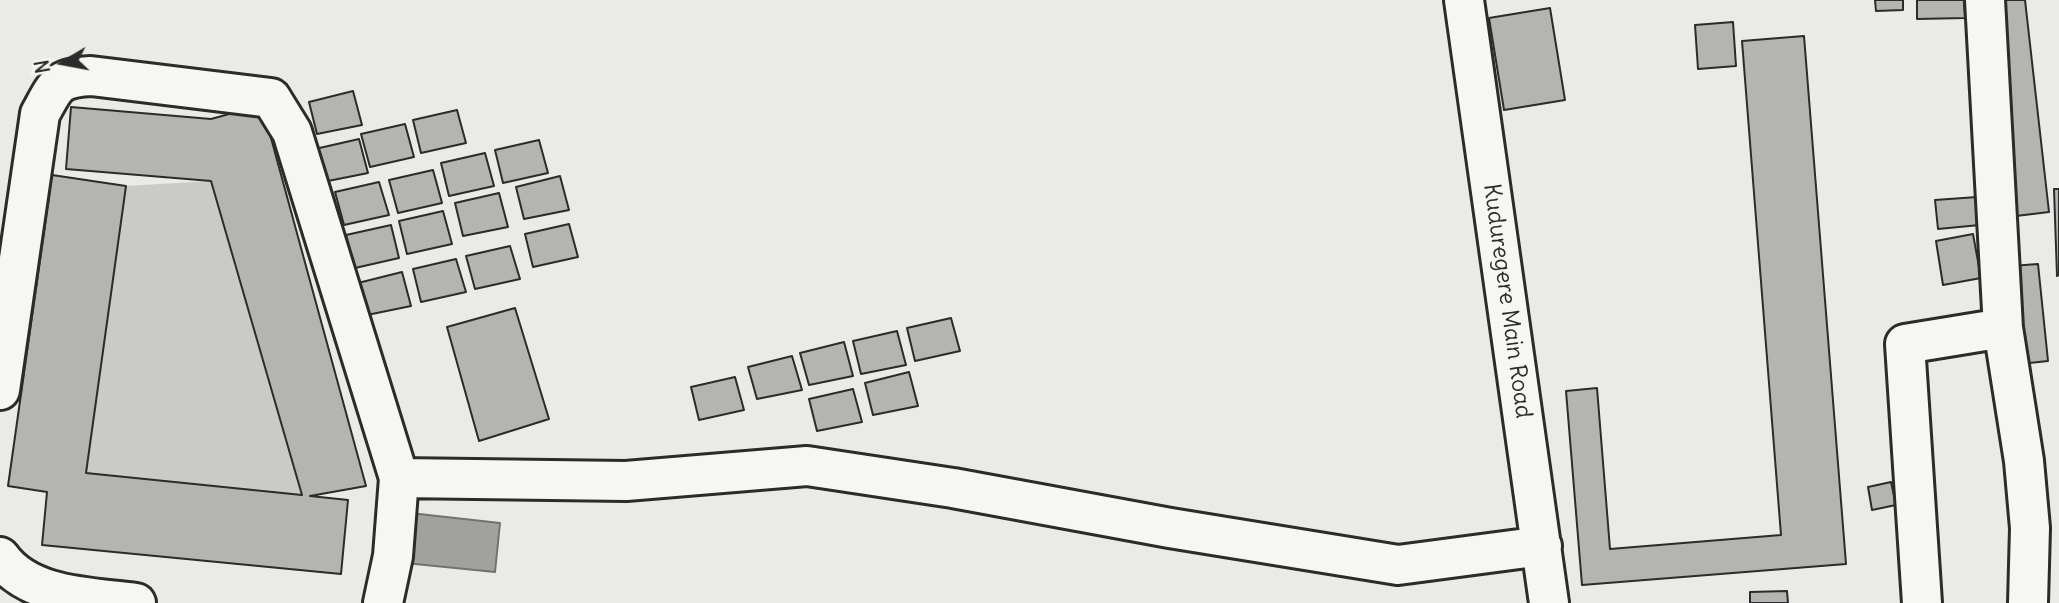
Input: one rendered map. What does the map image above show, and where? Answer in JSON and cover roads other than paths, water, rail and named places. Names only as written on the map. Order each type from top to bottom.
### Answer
[{"type":"street","name":"Kuduregere Main Road","points":[[1464,0],[1549,603]]},
{"type":"street","points":[[1985,0],[2003,328],[2024,461],[2030,528],[2028,603]]},
{"type":"street","points":[[0,390],[40,114],[56,85],[73,77],[91,76],[271,98],[292,132],[399,478],[393,556],[383,603]]},
{"type":"street","points":[[1922,603],[1905,344],[2003,328]]},
{"type":"street","points":[[399,478],[626,481],[807,466],[953,488],[1398,565],[1542,546]]},
{"type":"street","points":[[0,557],[6,565],[39,587],[136,603]]}]
